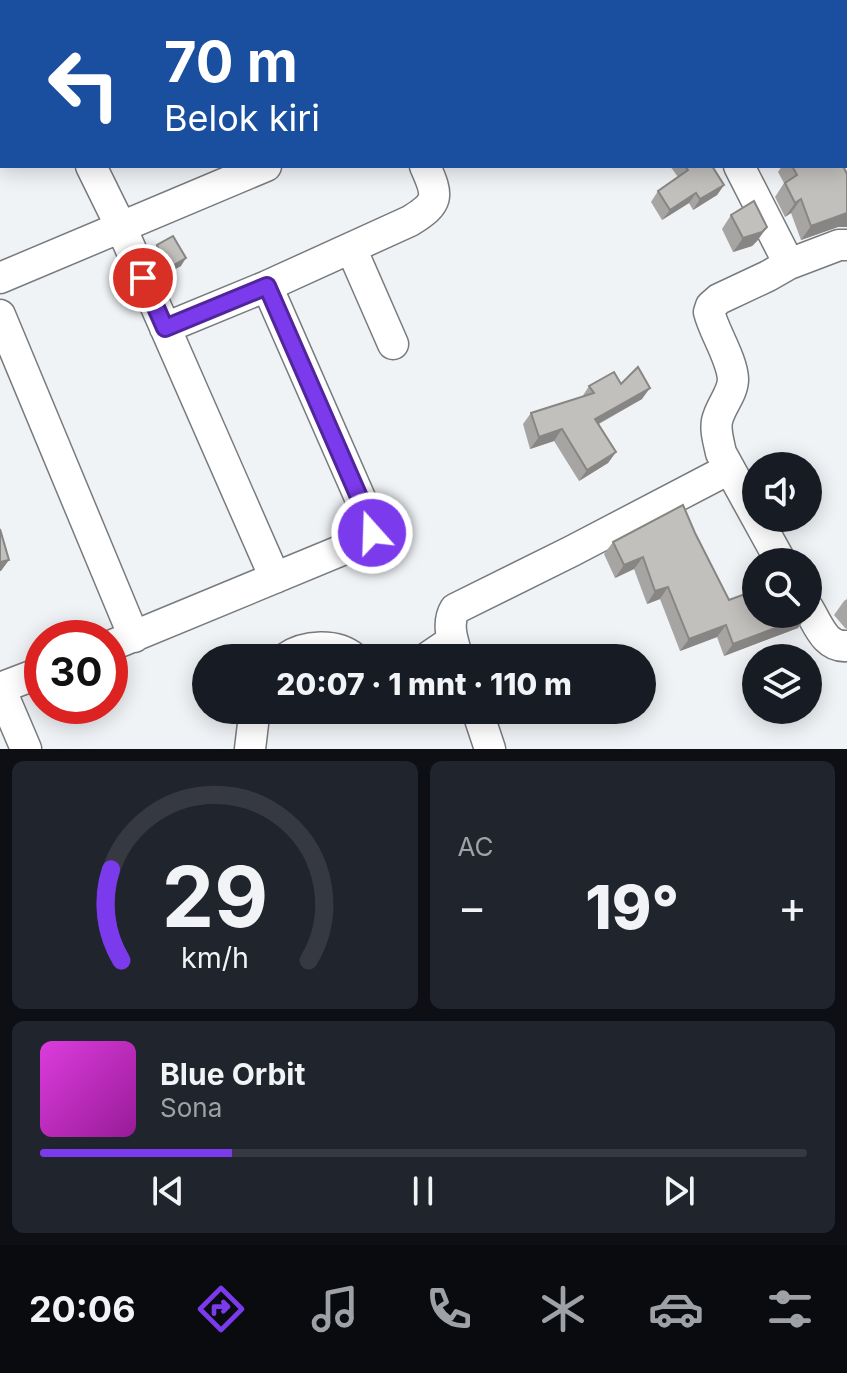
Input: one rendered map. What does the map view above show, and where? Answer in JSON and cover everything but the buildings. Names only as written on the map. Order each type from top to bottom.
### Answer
[{"type":"street","points":[[92,168],[121,227],[275,578]]},
{"type":"street","points":[[0,278],[121,227],[216,176],[256,168]]},
{"type":"street","points":[[165,328],[410,221],[435,200],[426,168]]},
{"type":"street","points":[[740,168],[789,264]]},
{"type":"street","points":[[773,548],[721,453],[717,421],[733,381],[709,312],[719,299],[789,264],[839,245],[847,245]]},
{"type":"street","points":[[351,248],[393,344]]},
{"type":"street","points":[[128,639],[370,537],[373,529],[267,286]]},
{"type":"street","points":[[0,315],[114,620]]},
{"type":"street","points":[[454,644],[450,623],[455,609],[729,469]]},
{"type":"street","points":[[820,628],[832,644],[847,646]]},
{"type":"street","points":[[24,679],[0,688],[26,749]]},
{"type":"street","points":[[250,749],[253,724]]},
{"type":"street","points":[[482,724],[490,749]]},
{"type":"route","points":[[143,278],[165,328],[267,286],[373,529],[372,533]]}]
